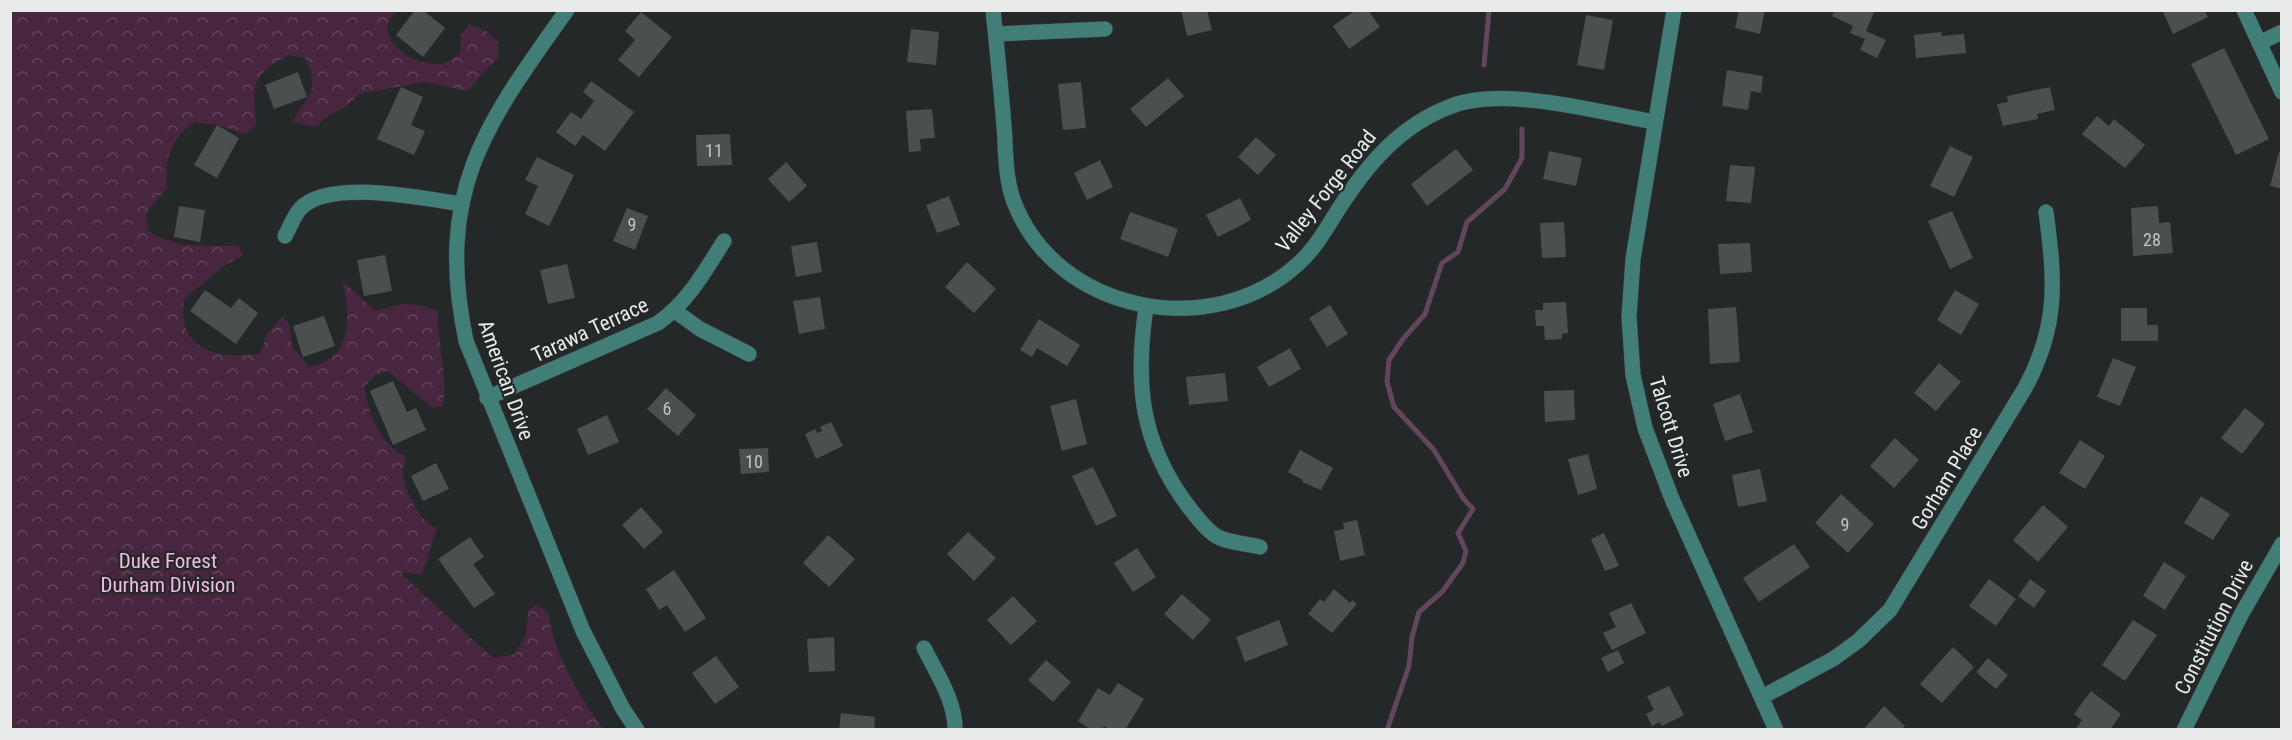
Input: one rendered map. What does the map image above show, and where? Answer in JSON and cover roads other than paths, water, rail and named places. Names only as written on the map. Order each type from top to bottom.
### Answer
[{"type":"street","name":"American Drive","points":[[567,10],[496,112],[469,171],[455,256],[457,298],[466,341],[583,631],[623,709],[637,729]]},
{"type":"street","name":"Valley Forge Road","points":[[993,10],[1007,172],[1014,204],[1049,254],[1068,273],[1120,299],[1146,307],[1188,310],[1214,307],[1255,293],[1286,274],[1307,255],[1365,170],[1395,137],[1422,119],[1450,106],[1480,100],[1508,99],[1654,122]]},
{"type":"street","name":"Talcott Drive","points":[[1674,10],[1654,122],[1630,289],[1633,375],[1645,428],[1660,470],[1776,729]]},
{"type":"street","points":[[2244,10],[2282,92]]},
{"type":"street","points":[[996,34],[1105,29]]},
{"type":"street","points":[[2259,43],[2282,32]]},
{"type":"street","points":[[285,236],[301,208],[325,196],[358,193],[462,204]]},
{"type":"street","name":"Gorham Place","points":[[1762,697],[1833,659],[1858,641],[1890,610],[2025,388],[2043,350],[2052,306],[2053,270],[2046,212]]},
{"type":"street","name":"Tarawa Terrace","points":[[488,398],[623,340],[675,311],[724,242]]},
{"type":"street","points":[[1146,307],[1140,384],[1148,426],[1158,453],[1182,498],[1208,528],[1219,537],[1260,547]]},
{"type":"street","name":"Tarawa Terrace","points":[[675,311],[700,329],[749,354]]},
{"type":"street","name":"Constitution Drive","points":[[2184,729],[2242,613],[2282,544]]},
{"type":"street","points":[[924,648],[942,683],[953,712],[955,729]]},
{"type":"waterway","points":[[1484,65],[1489,10]]},
{"type":"waterway","points":[[1387,730],[1409,666],[1412,637],[1419,612],[1442,592],[1463,563],[1466,551],[1458,533],[1473,509],[1463,498],[1434,450],[1394,407],[1387,382],[1389,360],[1403,339],[1425,314],[1442,263],[1458,252],[1467,222],[1505,189],[1522,158],[1522,129]]},
{"type":"park label","name":"Duke Forest Durham Division","points":[[168,573]]}]
